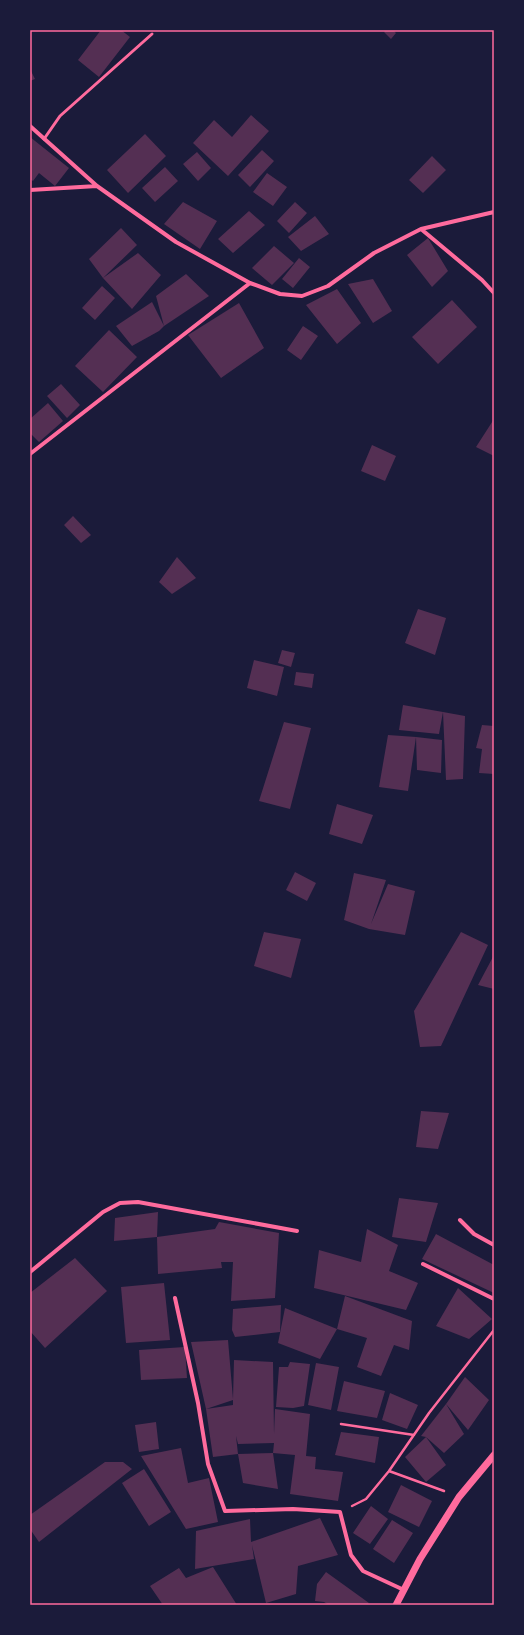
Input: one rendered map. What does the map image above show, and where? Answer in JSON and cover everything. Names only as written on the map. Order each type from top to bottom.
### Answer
[{"type":"street","points":[[30,126],[97,186],[176,242],[250,283],[280,294],[302,296],[315,292],[339,279],[374,253],[421,229],[494,212]]},
{"type":"street","points":[[30,190],[97,186]]},
{"type":"street","points":[[421,229],[482,280],[494,293]]},
{"type":"street","points":[[30,454],[250,283]]},
{"type":"street","points":[[30,1272],[103,1212],[120,1203],[138,1202],[297,1231]]},
{"type":"street","points":[[460,1220],[474,1234],[494,1245]]},
{"type":"street","points":[[423,1264],[494,1299]]},
{"type":"street","points":[[175,1298],[198,1403],[208,1464],[225,1511],[293,1509],[340,1512],[351,1555],[363,1571],[404,1590]]},
{"type":"street","points":[[396,1605],[420,1558],[459,1497],[494,1455]]},
{"type":"lane","points":[[44,139],[60,116],[152,34]]},
{"type":"path","points":[[340,1512],[366,1499],[389,1471],[414,1435],[494,1330]]},
{"type":"path","points":[[341,1424],[414,1435]]},
{"type":"path","points":[[389,1471],[459,1497]]},
{"type":"building","points":[[101,30],[121,30],[130,37],[99,77],[78,60]]},
{"type":"building","points":[[386,30],[393,30],[396,33],[391,39],[384,32]]},
{"type":"building","points":[[30,69],[35,79],[30,81]]},
{"type":"building","points":[[251,115],[269,131],[228,176],[193,143],[214,120],[232,137]]},
{"type":"building","points":[[145,134],[166,156],[128,193],[107,170]]},
{"type":"building","points":[[30,137],[69,168],[55,186],[39,173],[33,181],[30,179]]},
{"type":"building","points":[[262,150],[274,161],[250,187],[238,175]]},
{"type":"building","points":[[197,152],[211,168],[198,181],[183,164]]},
{"type":"building","points":[[432,156],[446,170],[423,193],[409,180]]},
{"type":"building","points":[[165,167],[178,181],[155,202],[142,188]]},
{"type":"building","points":[[267,173],[287,187],[273,206],[253,192]]},
{"type":"building","points":[[183,202],[217,221],[200,249],[164,224]]},
{"type":"building","points":[[295,202],[307,213],[289,233],[277,221]]},
{"type":"building","points":[[249,211],[265,225],[233,253],[218,239]]},
{"type":"building","points":[[315,216],[329,234],[301,251],[288,237]]},
{"type":"building","points":[[121,228],[137,245],[103,278],[89,259]]},
{"type":"building","points":[[428,238],[448,271],[432,287],[407,255]]},
{"type":"building","points":[[274,246],[294,263],[272,285],[252,268]]},
{"type":"building","points":[[138,253],[161,275],[132,309],[103,278]]},
{"type":"building","points":[[299,258],[310,267],[293,288],[282,279]]},
{"type":"building","points":[[186,274],[209,296],[164,326],[156,296]]},
{"type":"building","points":[[373,279],[392,311],[373,323],[348,284]]},
{"type":"building","points":[[102,286],[115,298],[95,320],[82,308]]},
{"type":"building","points":[[337,289],[361,323],[337,344],[306,305]]},
{"type":"building","points":[[452,300],[477,327],[438,364],[412,337]]},
{"type":"building","points":[[152,302],[164,326],[159,331],[132,346],[116,326]]},
{"type":"building","points":[[239,303],[264,348],[221,378],[188,335]]},
{"type":"building","points":[[303,326],[318,336],[301,360],[287,350]]},
{"type":"building","points":[[109,330],[137,357],[103,392],[75,366]]},
{"type":"building","points":[[61,384],[80,405],[67,418],[47,396]]},
{"type":"building","points":[[48,403],[63,421],[39,442],[30,433],[30,419]]},
{"type":"building","points":[[494,419],[494,456],[476,447]]},
{"type":"building","points":[[372,445],[396,456],[385,481],[361,471]]},
{"type":"building","points":[[73,516],[91,535],[81,543],[64,525]]},
{"type":"building","points":[[177,557],[196,578],[172,594],[159,582]]},
{"type":"building","points":[[418,609],[446,618],[435,655],[405,643]]},
{"type":"building","points":[[282,650],[295,653],[291,667],[278,663]]},
{"type":"building","points":[[254,660],[284,667],[277,696],[247,688]]},
{"type":"building","points":[[296,672],[314,674],[312,688],[294,685]]},
{"type":"building","points":[[403,705],[443,712],[439,734],[399,730]]},
{"type":"building","points":[[443,712],[465,716],[463,779],[446,780]]},
{"type":"building","points":[[284,722],[311,728],[290,809],[259,801]]},
{"type":"building","points":[[482,725],[494,726],[494,774],[479,773],[482,749],[476,748]]},
{"type":"building","points":[[388,735],[416,737],[408,791],[379,787]]},
{"type":"building","points":[[416,737],[442,740],[441,773],[417,770]]},
{"type":"building","points":[[337,804],[373,815],[362,844],[329,834]]},
{"type":"building","points":[[295,872],[316,883],[307,901],[286,890]]},
{"type":"building","points":[[354,873],[386,880],[371,924],[388,884],[415,891],[405,935],[369,929],[344,920]]},
{"type":"building","points":[[264,932],[301,939],[291,978],[254,966]]},
{"type":"building","points":[[461,932],[488,945],[441,1046],[420,1047],[414,1011]]},
{"type":"building","points":[[494,955],[494,989],[478,985]]},
{"type":"building","points":[[421,1111],[449,1113],[438,1149],[416,1147]]},
{"type":"building","points":[[399,1198],[438,1203],[426,1242],[392,1237]]},
{"type":"building","points":[[158,1212],[157,1237],[114,1241],[115,1218]]},
{"type":"building","points":[[219,1222],[279,1233],[275,1298],[231,1301],[233,1262],[221,1262],[222,1268],[158,1274],[157,1237],[215,1229]]},
{"type":"building","points":[[367,1229],[398,1245],[389,1271],[418,1283],[406,1310],[314,1288],[319,1250],[361,1262]]},
{"type":"building","points":[[436,1234],[494,1265],[494,1293],[422,1259]]},
{"type":"building","points":[[75,1258],[107,1291],[45,1348],[30,1331],[30,1293]]},
{"type":"building","points":[[164,1283],[170,1340],[126,1343],[121,1287]]},
{"type":"building","points":[[458,1288],[492,1319],[469,1339],[436,1326]]},
{"type":"building","points":[[345,1296],[412,1321],[409,1350],[394,1345],[381,1376],[357,1367],[367,1338],[337,1329]]},
{"type":"building","points":[[281,1305],[280,1332],[235,1337],[232,1330],[233,1309]]},
{"type":"building","points":[[285,1308],[337,1329],[320,1359],[278,1343]]},
{"type":"building","points":[[228,1340],[233,1399],[234,1360],[273,1362],[274,1434],[275,1409],[310,1414],[306,1456],[316,1457],[315,1469],[343,1472],[338,1501],[290,1494],[295,1455],[273,1453],[274,1443],[238,1444],[236,1436],[238,1454],[213,1457],[206,1409],[191,1342]],"holes":[[[233,1400],[233,1405],[206,1409]]]},
{"type":"building","points":[[185,1347],[187,1378],[141,1380],[139,1350]]},
{"type":"building","points":[[290,1362],[310,1364],[304,1406],[293,1408],[276,1407],[279,1367],[288,1367]]},
{"type":"building","points":[[316,1363],[339,1367],[331,1410],[308,1405]]},
{"type":"building","points":[[465,1377],[489,1400],[468,1430],[446,1404]]},
{"type":"building","points":[[344,1381],[385,1391],[377,1418],[337,1411]]},
{"type":"building","points":[[390,1393],[418,1405],[407,1429],[382,1420]]},
{"type":"building","points":[[446,1404],[464,1434],[444,1453],[426,1437],[421,1436]]},
{"type":"building","points":[[156,1422],[159,1449],[139,1452],[135,1425]]},
{"type":"building","points":[[341,1432],[379,1437],[375,1463],[335,1455]]},
{"type":"building","points":[[426,1437],[446,1465],[426,1482],[405,1457]]},
{"type":"building","points":[[181,1448],[188,1483],[209,1478],[218,1522],[186,1529],[141,1456]]},
{"type":"building","points":[[273,1453],[278,1489],[243,1483],[238,1454]]},
{"type":"building","points":[[105,1462],[123,1462],[132,1469],[39,1542],[30,1529],[30,1515]]},
{"type":"building","points":[[144,1469],[171,1512],[149,1526],[122,1483]]},
{"type":"building","points":[[401,1485],[432,1501],[419,1527],[388,1512]]},
{"type":"building","points":[[371,1506],[388,1519],[370,1544],[353,1533]]},
{"type":"building","points":[[320,1518],[338,1555],[298,1566],[296,1594],[266,1603],[252,1545],[254,1559],[195,1569],[196,1531],[250,1519],[251,1542]]},
{"type":"building","points":[[392,1520],[413,1533],[394,1563],[373,1549]]},
{"type":"building","points":[[213,1567],[237,1605],[163,1605],[150,1586],[179,1568],[186,1578]]},
{"type":"building","points":[[326,1572],[369,1603],[367,1605],[329,1605],[324,1602],[315,1601],[317,1584]]}]
